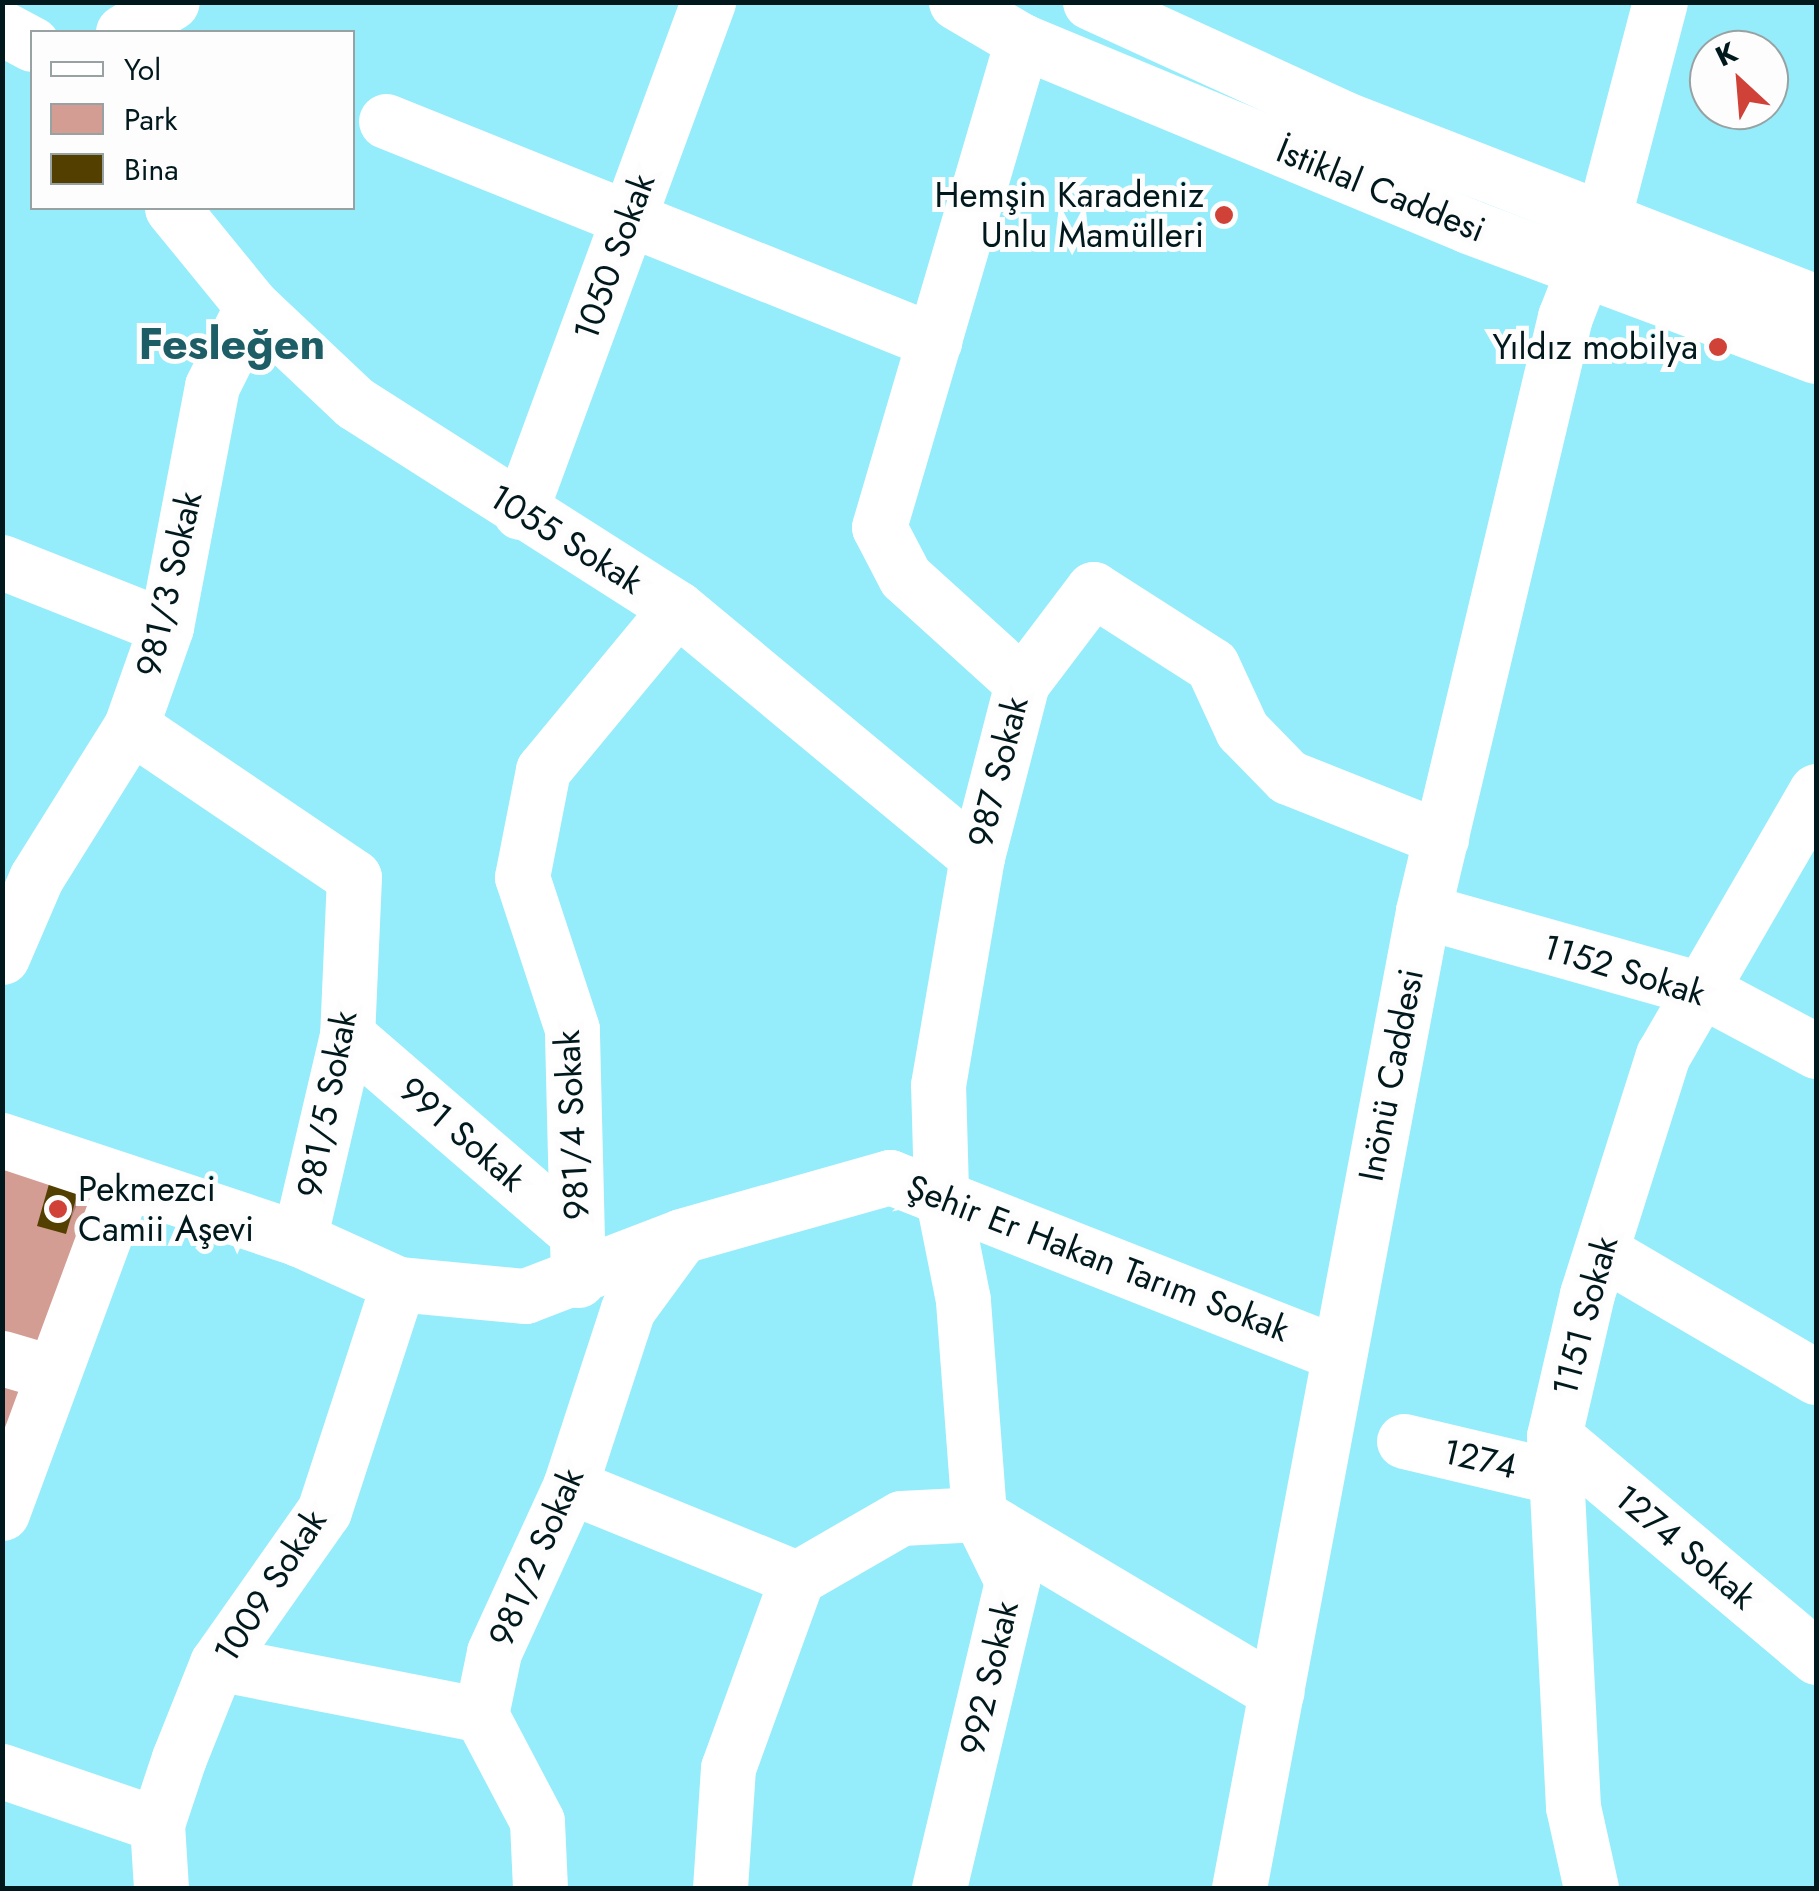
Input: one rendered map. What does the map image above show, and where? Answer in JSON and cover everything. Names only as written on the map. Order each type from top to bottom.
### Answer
[{"type":"street","points":[[126,30],[172,2]]},
{"type":"street","name":"1050 Sokak","points":[[520,512],[708,2]]},
{"type":"street","name":"İstiklal Caddesi","points":[[956,2],[1022,41],[1578,268],[1816,356]]},
{"type":"street","name":"İstiklal Caddesi","points":[[1090,2],[1346,119],[1816,302]]},
{"type":"street","name":"Inönü Caddesi","points":[[1239,1888],[1336,1353],[1423,911],[1578,268],[1603,219],[1660,2]]},
{"type":"street","points":[[2,28],[30,43]]},
{"type":"street","name":"987 Sokak","points":[[979,1514],[963,1300],[941,1190],[938,1085],[977,857],[1022,683],[905,576],[878,527],[1022,41]]},
{"type":"street","points":[[386,122],[934,341]]},
{"type":"street","name":"1055 Sokak","points":[[174,210],[252,306],[355,403],[520,512],[677,608],[977,857]]},
{"type":"street","name":"981/3 Sokak","points":[[2,957],[36,878],[131,726],[166,627],[212,386],[252,306]]},
{"type":"street","points":[[2,562],[166,627]]},
{"type":"street","points":[[1022,683],[1093,589],[1212,665],[1242,730],[1288,777],[1441,838]]},
{"type":"street","name":"981/4 Sokak","points":[[577,1257],[572,1029],[522,877],[543,770],[677,608]]},
{"type":"street","name":"981/5 Sokak","points":[[131,726],[354,878],[347,1036],[300,1239]]},
{"type":"street","name":"1151 Sokak","points":[[1591,1888],[1573,1807],[1555,1457],[1601,1251],[1663,1055],[1816,790]]},
{"type":"street","name":"1152 Sokak","points":[[1423,911],[1700,989],[1816,1050]]},
{"type":"street","name":"991 Sokak","points":[[347,1036],[577,1257]]},
{"type":"street","name":"Şehir Er Hakan Tarım Sokak","points":[[2,1140],[300,1239],[398,1284],[524,1296],[577,1257],[682,1236],[890,1177],[941,1190],[1336,1353]]},
{"type":"street","points":[[2,1513],[28,1366],[126,1181]]},
{"type":"street","name":"981/2 Sokak","points":[[481,1715],[494,1652],[570,1486],[628,1309],[682,1236]]},
{"type":"street","points":[[1601,1251],[1816,1377]]},
{"type":"street","name":"1009 Sokak","points":[[161,1888],[157,1824],[217,1662],[324,1511],[398,1284]]},
{"type":"street","name":"1274","points":[[1404,1442],[1555,1457]]},
{"type":"street","name":"1274 Sokak","points":[[1555,1457],[1816,1657]]},
{"type":"street","points":[[570,1486],[797,1578]]},
{"type":"street","points":[[720,1888],[728,1768],[797,1578],[901,1518],[979,1514],[1036,1557],[1276,1692]]},
{"type":"street","name":"992 Sokak","points":[[939,1888],[1012,1580],[979,1514]]},
{"type":"street","points":[[217,1662],[361,1698],[481,1715],[537,1822],[540,1888]]},
{"type":"street","points":[[2,1771],[157,1824]]},
{"type":"green space","points":[[3,1140],[125,1181],[3,1513]]},
{"type":"building","name":"Pekmezci Camii Aşevi","points":[[49,1184],[78,1192],[66,1234],[37,1226]]},
{"type":"place","name":"Hemşin Karadeniz Unlu Mamülleri","points":[[1224,215]]},
{"type":"place","name":"Yıldız mobilya","points":[[1718,347]]},
{"type":"place","name":"Pekmezci Camii Aşevi","points":[[58,1209]]},
{"type":"district","name":"Fesleğen","points":[[232,344]]}]
